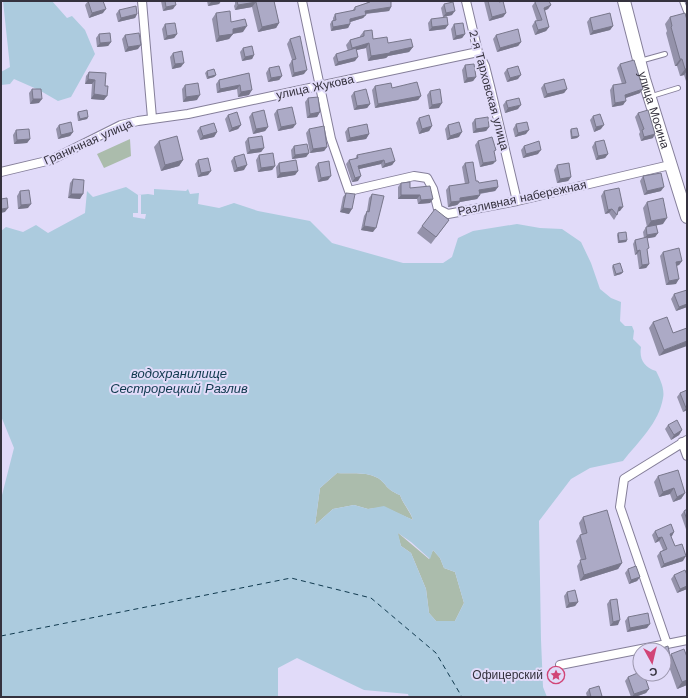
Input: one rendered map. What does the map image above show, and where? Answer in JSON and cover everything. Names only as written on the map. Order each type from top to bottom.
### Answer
[{"type":"street","points":[[142,1],[152,118]]},
{"type":"street","points":[[302,1],[320,86]]},
{"type":"street","name":"2-я Тарховская улица","points":[[466,1],[478,52],[485,66],[517,201]]},
{"type":"street","name":"улица Мосина","points":[[624,1],[649,97],[687,218]]},
{"type":"street","name":"улица Жукова","points":[[152,118],[188,114],[478,52]]},
{"type":"street","name":"Разливная набережная","points":[[320,86],[331,140],[349,191],[414,176],[427,178],[433,189],[438,209],[448,214],[517,201],[670,164]]},
{"type":"street","name":"Граничная улица","points":[[1,172],[51,160],[121,125],[152,118]]},
{"type":"street","points":[[666,642],[620,507],[624,479],[685,441],[687,456]]},
{"type":"street","points":[[672,643],[687,640]]},
{"type":"street","points":[[560,665],[632,651]]},
{"type":"lane","points":[[682,1],[687,14]]},
{"type":"lane","points":[[639,62],[665,54]]},
{"type":"lane","points":[[649,97],[678,88]]},
{"type":"green space","points":[[130,139],[131,156],[104,168],[97,154]]},
{"type":"green space","points":[[337,473],[368,474],[378,478],[389,489],[400,495],[413,520],[384,507],[368,509],[354,505],[333,509],[315,525],[320,488]]},
{"type":"green space","points":[[397,532],[429,559],[433,550],[440,558],[444,568],[455,572],[464,603],[455,621],[436,621],[429,613],[426,589],[411,553],[401,546]]},
{"type":"water","points":[[3,1],[52,1],[67,18],[72,16],[85,30],[95,54],[71,97],[58,101],[39,90],[14,79],[10,84],[1,85],[1,72],[10,67]]},
{"type":"water","name":"водохранилище Сестрорецкий Разлив","points":[[126,187],[138,195],[154,195],[154,189],[186,191],[188,189],[190,194],[199,193],[198,204],[219,208],[234,203],[258,211],[310,221],[332,243],[403,263],[443,263],[452,257],[458,238],[473,231],[517,224],[540,228],[562,229],[581,242],[591,263],[600,289],[611,298],[621,302],[620,321],[625,326],[632,326],[634,331],[633,339],[641,347],[643,362],[645,365],[656,371],[662,384],[663,395],[661,407],[653,424],[623,461],[590,468],[571,479],[539,521],[543,687],[547,697],[409,697],[408,694],[364,690],[297,658],[278,668],[278,697],[1,697],[1,499],[14,448],[1,416],[1,231],[6,227],[23,232],[36,225],[48,233],[85,213],[87,191],[93,197]],"holes":[[[337,473],[368,474],[378,478],[389,489],[400,495],[413,520],[384,506],[368,509],[354,505],[333,509],[315,525],[320,488]],[[398,533],[411,542],[430,559],[433,550],[440,558],[444,568],[455,572],[464,603],[455,621],[436,621],[429,613],[426,589],[411,553],[401,546]]]},
{"type":"pier","points":[[138,195],[141,195],[141,214],[146,214],[145,219],[133,217],[133,213],[138,213]]},
{"type":"building","points":[[88,1],[103,1],[106,9],[92,13]]},
{"type":"building","points":[[165,1],[175,1],[176,5],[166,7]]},
{"type":"building","points":[[237,1],[274,1],[279,23],[262,27],[256,2],[238,5]]},
{"type":"building","points":[[370,1],[391,1],[391,7],[365,11],[366,15],[350,19],[350,24],[333,27],[332,21],[336,20],[335,14],[355,10],[355,7]]},
{"type":"building","points":[[488,1],[503,1],[506,13],[492,17]]},
{"type":"building","points":[[549,1],[551,5],[544,8],[549,27],[538,30],[535,21],[542,20],[535,2]]},
{"type":"building","points":[[453,2],[455,11],[446,13],[444,4]]},
{"type":"building","points":[[136,6],[137,14],[121,18],[119,10]]},
{"type":"building","points":[[230,11],[231,22],[245,19],[247,26],[233,29],[233,34],[219,36],[216,13]]},
{"type":"building","points":[[610,13],[613,26],[593,31],[590,18]]},
{"type":"building","points":[[685,13],[687,20],[687,69],[685,69],[682,59],[680,59],[671,27],[670,17]]},
{"type":"building","points":[[447,17],[448,25],[432,27],[431,19]]},
{"type":"building","points":[[175,23],[177,34],[167,36],[165,24]]},
{"type":"building","points":[[463,23],[465,34],[456,36],[454,24]]},
{"type":"building","points":[[518,29],[521,42],[500,48],[496,35]]},
{"type":"building","points":[[372,30],[373,39],[387,37],[388,43],[411,39],[413,47],[371,56],[369,43],[352,48],[350,40],[364,36],[364,31]]},
{"type":"building","points":[[110,33],[111,42],[100,43],[99,34]]},
{"type":"building","points":[[139,33],[141,45],[128,47],[125,35]]},
{"type":"building","points":[[300,36],[307,70],[294,73],[292,60],[296,59],[290,39]]},
{"type":"building","points":[[252,46],[254,55],[245,57],[243,48]]},
{"type":"building","points":[[356,48],[358,57],[338,62],[336,54]]},
{"type":"building","points":[[182,51],[184,63],[175,64],[173,53]]},
{"type":"building","points":[[634,60],[643,89],[625,95],[626,101],[615,103],[613,85],[626,83],[620,64]]},
{"type":"building","points":[[474,64],[476,77],[467,78],[465,65]]},
{"type":"building","points":[[279,66],[282,76],[271,78],[269,68]]},
{"type":"building","points":[[518,66],[521,75],[510,78],[507,69]]},
{"type":"building","points":[[214,69],[216,75],[208,77],[207,71]]},
{"type":"building","points":[[89,72],[106,73],[105,86],[108,86],[107,96],[94,94],[95,80],[88,79]]},
{"type":"building","points":[[249,73],[252,90],[241,92],[240,85],[220,89],[219,80]]},
{"type":"building","points":[[564,79],[567,89],[547,94],[544,84]]},
{"type":"building","points":[[417,82],[421,96],[378,104],[375,86],[391,83],[392,88]]},
{"type":"building","points":[[198,83],[200,95],[186,97],[185,85]]},
{"type":"building","points":[[32,89],[41,89],[42,99],[33,99]]},
{"type":"building","points":[[366,89],[370,104],[357,106],[354,92]]},
{"type":"building","points":[[440,89],[442,103],[432,105],[430,91]]},
{"type":"building","points":[[318,97],[320,112],[310,114],[308,98]]},
{"type":"building","points":[[519,98],[521,105],[508,108],[506,101]]},
{"type":"building","points":[[292,107],[296,124],[281,127],[277,110]]},
{"type":"building","points":[[87,110],[88,117],[80,119],[78,112]]},
{"type":"building","points":[[264,110],[268,127],[256,129],[252,113]]},
{"type":"building","points":[[648,110],[655,134],[644,137],[642,130],[644,129],[638,113]]},
{"type":"building","points":[[237,112],[241,125],[232,128],[228,115]]},
{"type":"building","points":[[600,114],[604,125],[596,127],[593,116]]},
{"type":"building","points":[[429,115],[432,126],[422,129],[419,118]]},
{"type":"building","points":[[488,117],[489,127],[476,129],[475,119]]},
{"type":"building","points":[[71,122],[73,132],[61,135],[59,125]]},
{"type":"building","points":[[459,122],[462,132],[450,136],[448,125]]},
{"type":"building","points":[[527,122],[529,130],[518,133],[516,124]]},
{"type":"building","points":[[214,123],[217,132],[203,136],[200,127]]},
{"type":"building","points":[[367,124],[369,134],[350,138],[348,128]]},
{"type":"building","points":[[324,126],[327,147],[313,149],[309,129]]},
{"type":"building","points":[[577,128],[579,136],[572,137],[571,129]]},
{"type":"building","points":[[29,129],[30,139],[17,140],[16,130]]},
{"type":"building","points":[[177,136],[183,160],[165,165],[159,141]]},
{"type":"building","points":[[262,136],[264,148],[250,150],[248,138]]},
{"type":"building","points":[[492,137],[496,150],[494,151],[496,161],[483,163],[478,141]]},
{"type":"building","points":[[604,140],[608,154],[598,156],[595,142]]},
{"type":"building","points":[[539,141],[541,150],[526,154],[524,146]]},
{"type":"building","points":[[307,144],[309,153],[295,155],[294,146]]},
{"type":"building","points":[[391,148],[395,161],[385,164],[384,160],[358,166],[361,176],[355,178],[349,160],[358,158],[357,155]]},
{"type":"building","points":[[273,153],[275,166],[261,168],[259,155]]},
{"type":"building","points":[[244,154],[247,165],[237,168],[234,157]]},
{"type":"building","points":[[208,158],[211,171],[201,173],[198,160]]},
{"type":"building","points":[[296,160],[298,171],[280,173],[279,163]]},
{"type":"building","points":[[329,161],[331,176],[321,178],[318,163]]},
{"type":"building","points":[[473,162],[476,181],[479,183],[497,180],[498,187],[479,190],[480,195],[460,198],[460,201],[451,202],[449,186],[469,183],[465,163]]},
{"type":"building","points":[[569,163],[571,177],[560,179],[557,165]]},
{"type":"building","points":[[661,173],[664,187],[647,191],[643,176]]},
{"type":"building","points":[[73,179],[84,180],[83,194],[71,194]]},
{"type":"building","points":[[410,182],[410,188],[430,186],[433,199],[421,200],[420,195],[401,195],[401,183]]},
{"type":"building","points":[[619,188],[623,207],[619,207],[617,215],[612,209],[608,210],[604,191]]},
{"type":"building","points":[[29,190],[31,204],[21,205],[20,191]]},
{"type":"building","points":[[346,193],[355,194],[352,209],[343,208]]},
{"type":"building","points":[[372,194],[384,196],[376,228],[364,226],[367,211],[369,212]]},
{"type":"building","points":[[7,198],[8,208],[1,209],[1,199]]},
{"type":"building","points":[[663,198],[667,218],[651,221],[647,202]]},
{"type":"building","points":[[435,209],[449,220],[436,237],[422,226]]},
{"type":"building","points":[[656,225],[658,233],[647,235],[646,227]]},
{"type":"building","points":[[626,232],[627,240],[619,241],[618,233]]},
{"type":"building","points":[[647,237],[649,264],[642,265],[640,250],[637,251],[635,240]]},
{"type":"building","points":[[679,248],[682,261],[676,262],[679,279],[669,281],[663,252]]},
{"type":"building","points":[[620,263],[623,272],[616,274],[613,265]]},
{"type":"building","points":[[687,290],[687,304],[679,307],[674,294]]},
{"type":"building","points":[[667,317],[673,333],[687,328],[687,341],[664,350],[653,322]]},
{"type":"building","points":[[687,390],[687,407],[686,408],[680,393]]},
{"type":"building","points":[[677,420],[682,430],[674,435],[668,425]]},
{"type":"building","points":[[678,470],[685,493],[677,497],[674,488],[663,492],[658,476]]},
{"type":"building","points":[[687,509],[687,520],[684,511]]},
{"type":"building","points":[[607,510],[622,563],[584,575],[580,560],[586,559],[580,535],[587,533],[583,517]]},
{"type":"building","points":[[671,524],[674,532],[670,534],[675,546],[682,544],[686,556],[664,564],[660,552],[667,549],[662,537],[658,538],[655,531]]},
{"type":"building","points":[[636,566],[640,577],[631,580],[628,569]]},
{"type":"building","points":[[685,570],[687,575],[687,586],[680,589],[674,575]]},
{"type":"building","points":[[575,590],[578,602],[569,603],[567,592]]},
{"type":"building","points":[[617,599],[620,620],[613,622],[610,600]]},
{"type":"building","points":[[648,613],[650,624],[630,628],[628,617]]},
{"type":"building","points":[[684,649],[687,657],[687,680],[682,682],[672,654]]},
{"type":"building","points":[[632,675],[632,682],[647,682],[649,689],[634,694],[628,677]]},
{"type":"building","points":[[599,686],[602,696],[591,697],[589,689]]},
{"type":"ferry route","points":[[1,636],[291,578],[371,598],[436,653],[462,697]]},
{"type":"place","name":"Офицерский","points":[[556,675]]}]
